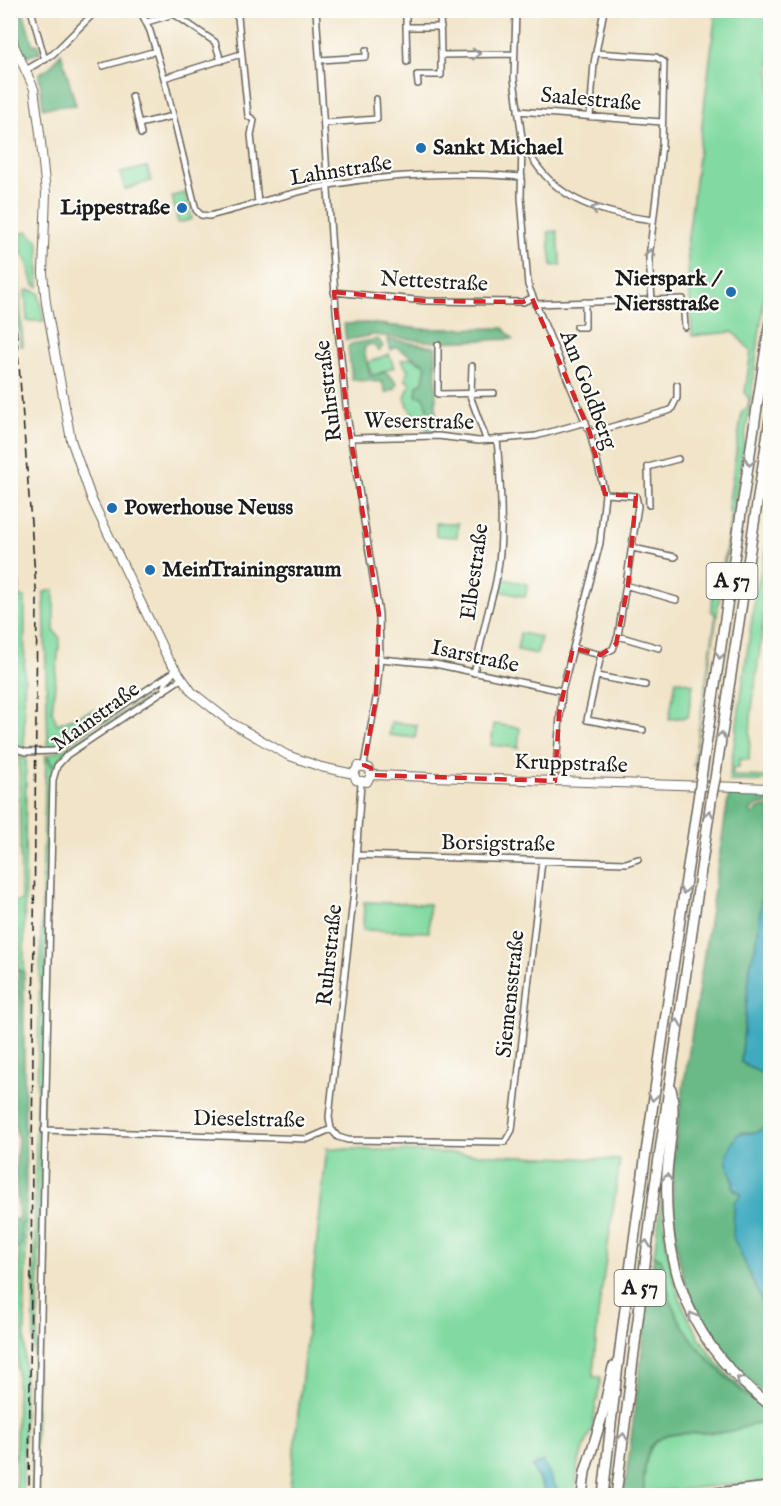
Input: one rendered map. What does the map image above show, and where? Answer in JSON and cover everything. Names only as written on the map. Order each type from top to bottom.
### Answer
[{"type":"highway","name":"A 57","points":[[603,1496],[618,1350],[701,778],[771,321]]},
{"type":"highway","name":"A 57","points":[[616,1496],[638,1306],[669,1080],[771,419]]},
{"type":"highway","points":[[669,1080],[673,1108],[667,1176],[667,1225],[677,1278],[686,1304],[713,1351],[734,1375],[771,1405]]},
{"type":"highway","points":[[582,1496],[588,1456],[603,1417],[608,1380],[618,1350]]},
{"type":"highway","points":[[688,1496],[771,1487]]},
{"type":"street","points":[[31,10],[45,60]]},
{"type":"street","points":[[26,70],[45,60],[97,10]]},
{"type":"street","points":[[139,124],[173,116],[147,22],[140,10]]},
{"type":"street","points":[[230,10],[238,16],[248,116],[254,120],[251,135],[258,203]]},
{"type":"street","name":"Ruhrstraße","points":[[315,10],[325,123],[334,292],[351,438],[375,577],[380,659],[375,711],[364,765]]},
{"type":"street","points":[[406,10],[407,62]]},
{"type":"street","points":[[418,84],[417,75],[441,75],[440,10]]},
{"type":"street","name":"Am Goldberg","points":[[516,10],[514,54],[522,138],[525,264],[534,301],[590,433],[605,494],[600,543],[562,691],[555,781]]},
{"type":"street","points":[[590,117],[596,53],[604,10]]},
{"type":"street","points":[[147,22],[174,14],[215,42],[221,60]]},
{"type":"street","points":[[10,24],[14,45],[34,89],[46,193],[43,287],[71,440],[92,500],[175,671],[181,679],[218,713],[279,750],[310,764],[354,774]]},
{"type":"street","points":[[406,27],[441,27]]},
{"type":"street","points":[[320,60],[366,57],[366,50]]},
{"type":"street","points":[[104,66],[156,51]]},
{"type":"street","points":[[596,53],[656,57],[662,59],[666,69],[649,258],[652,300]]},
{"type":"street","points":[[164,78],[241,54]]},
{"type":"street","points":[[441,55],[514,54]]},
{"type":"street","points":[[132,96],[141,134]]},
{"type":"street","points":[[325,123],[377,119],[376,99]]},
{"type":"street","name":"Saalestraße","points":[[518,111],[662,122]]},
{"type":"street","name":"Lahnstraße","points":[[173,116],[196,210],[204,216],[329,185],[453,175],[522,177]]},
{"type":"street","points":[[522,138],[535,162],[572,198],[615,215],[652,220]]},
{"type":"street","name":"Nettestraße","points":[[334,292],[426,301],[585,302],[682,299],[685,327]]},
{"type":"street","points":[[577,327],[585,327],[585,302]]},
{"type":"street","name":"Weserstraße","points":[[438,345],[438,394],[494,393]]},
{"type":"street","name":"Weserstraße","points":[[472,366],[470,393],[486,439]]},
{"type":"street","points":[[590,433],[671,410],[677,398],[677,385]]},
{"type":"street","name":"Weserstraße","points":[[351,438],[438,436],[477,441],[552,433],[586,422]]},
{"type":"street","name":"Elbestraße","points":[[474,674],[492,597],[499,550],[500,473],[497,439]]},
{"type":"street","points":[[638,506],[649,505],[648,466],[678,459]]},
{"type":"street","points":[[573,648],[602,655],[613,649],[618,636],[628,586],[638,506],[636,496],[605,494]]},
{"type":"street","points":[[633,548],[675,557]]},
{"type":"street","points":[[10,553],[14,607],[10,658]]},
{"type":"street","points":[[628,586],[676,600]]},
{"type":"street","points":[[618,636],[659,648]]},
{"type":"street","points":[[602,655],[587,720],[643,730]]},
{"type":"street","name":"Isarstraße","points":[[380,659],[425,663],[562,691]]},
{"type":"street","points":[[149,690],[175,671]]},
{"type":"street","name":"Mainstraße","points":[[164,690],[165,683],[175,671]]},
{"type":"street","points":[[597,676],[645,685]]},
{"type":"street","name":"Mainstraße","points":[[37,1496],[54,775],[59,762],[67,755],[181,679]]},
{"type":"street","points":[[149,690],[164,690]]},
{"type":"street","name":"Mainstraße","points":[[10,747],[26,753],[46,753],[60,748],[149,690]]},
{"type":"street","points":[[364,765],[369,768],[371,775],[367,782],[361,783],[356,780],[354,774],[356,768],[364,765]]},
{"type":"street","name":"Kruppstraße","points":[[371,775],[771,788]]},
{"type":"street","name":"Ruhrstraße","points":[[331,1129],[329,1118],[356,855],[361,783]]},
{"type":"street","name":"Borsigstraße","points":[[356,855],[626,863],[638,859]]},
{"type":"street","name":"Siemensstraße","points":[[512,1130],[542,861]]},
{"type":"street","name":"Dieselstraße","points":[[44,1130],[308,1139],[331,1129],[338,1137],[348,1140],[496,1143],[508,1139],[512,1130]]},
{"type":"highlighted area","points":[[334,292],[426,301],[523,302],[532,298],[590,433],[605,494],[636,496],[628,586],[616,644],[601,655],[573,648],[559,714],[555,781],[371,775],[371,768],[364,765],[376,699],[379,614],[347,415]]},
{"type":"green space","points":[[14,11],[23,11],[33,45],[38,44],[40,53],[22,55],[15,38]]},
{"type":"green space","points":[[716,11],[770,11],[770,252],[751,398],[693,767],[716,616],[711,610],[713,596],[719,592],[731,515],[728,508],[742,412],[748,407],[749,399],[745,393],[751,351],[733,332],[692,336],[687,246]]},
{"type":"green space","points":[[61,53],[76,105],[43,108],[39,74],[50,67]]},
{"type":"green space","name":"Lippestraße","points":[[147,167],[151,181],[125,189],[120,173]]},
{"type":"green space","name":"Lippestraße","points":[[185,193],[192,219],[178,223],[172,196]]},
{"type":"green space","points":[[27,231],[38,241],[39,287],[34,285],[26,258],[22,255],[20,234]]},
{"type":"green space","points":[[557,231],[561,265],[552,266],[548,232]]},
{"type":"green space","points":[[16,233],[23,346],[20,346],[11,234]]},
{"type":"green space","points":[[31,290],[39,293],[44,321],[27,321],[25,291]]},
{"type":"green space","points":[[367,323],[423,329],[503,328],[513,339],[435,342],[374,335],[346,340],[344,324]]},
{"type":"green space","points":[[378,339],[383,346],[379,351],[373,345],[367,345],[364,349],[370,376],[386,372],[397,383],[395,389],[386,393],[382,382],[352,380],[348,347],[351,344]]},
{"type":"green space","points":[[387,339],[436,347],[436,431],[433,433],[427,431],[421,420],[428,410],[424,397],[416,396],[417,385],[423,382],[426,365],[396,347],[391,350]]},
{"type":"green space","points":[[389,354],[394,367],[373,376],[367,363]]},
{"type":"green space","points":[[411,358],[426,365],[423,382],[428,410],[420,421],[411,412],[405,398],[410,384],[405,379],[408,370],[401,360]]},
{"type":"green space","points":[[770,501],[770,572],[751,717],[749,760],[739,759],[739,767],[733,768],[733,776],[770,777],[770,781],[729,781],[755,597],[769,536]]},
{"type":"green space","points":[[436,523],[458,523],[457,537],[436,536]]},
{"type":"green space","points":[[503,579],[528,584],[525,597],[500,591]]},
{"type":"green space","points":[[17,582],[19,582],[19,597],[25,597],[24,742],[26,750],[11,742]]},
{"type":"green space","points":[[54,590],[54,631],[60,638],[52,711],[57,724],[93,710],[107,714],[48,749],[44,592]]},
{"type":"green space","points":[[520,633],[541,637],[537,654],[517,650]]},
{"type":"green space","points":[[676,680],[693,684],[688,717],[669,719]]},
{"type":"green space","points":[[157,691],[63,755],[54,766],[50,762],[49,754],[60,751]]},
{"type":"green space","points":[[391,722],[417,725],[415,738],[389,735]]},
{"type":"green space","points":[[494,724],[520,728],[518,748],[491,745]]},
{"type":"green space","points":[[46,755],[53,768],[49,795],[34,1495],[32,1496],[36,1127]]},
{"type":"green space","points":[[19,757],[26,758],[24,972],[18,970],[18,931],[11,931],[10,904],[21,901]]},
{"type":"green space","points":[[729,793],[770,794],[770,804],[759,805],[750,811],[752,814],[760,808],[770,807],[770,857],[763,885],[757,941],[750,966],[741,1062],[766,1076],[772,1094],[766,1127],[757,1132],[741,1132],[732,1176],[734,1190],[742,1194],[747,1269],[770,1319],[770,1398],[740,1372],[716,1344],[698,1314],[685,1282],[677,1247],[673,1211],[676,1135]]},
{"type":"green space","points":[[364,902],[429,904],[429,932],[363,930]]},
{"type":"green space","points":[[18,970],[24,972],[26,1222],[21,1225],[22,1243],[19,1250],[10,1245],[11,1221],[19,1218],[15,1173],[18,1139],[13,1117],[12,1085]]},
{"type":"green space","points":[[327,1148],[620,1160],[598,1316],[593,1377],[601,1377],[592,1429],[578,1463],[575,1495],[548,1495],[558,1491],[532,1467],[546,1495],[289,1496]]},
{"type":"green space","points":[[662,1195],[666,1245],[671,1269],[687,1315],[698,1336],[729,1376],[770,1412],[742,1391],[700,1350],[679,1319],[670,1299],[661,1259],[654,1255]]},
{"type":"green space","points":[[26,1222],[23,1495],[16,1495],[16,1456],[10,1454],[16,1455],[19,1250],[22,1243],[21,1224]]},
{"type":"green space","points":[[654,1255],[661,1259],[672,1304],[679,1319],[700,1350],[742,1391],[770,1412],[770,1431],[759,1423],[728,1431],[674,1434],[663,1437],[654,1443],[648,1454],[644,1493],[624,1495]]},
{"type":"green space","points":[[759,1423],[770,1431],[770,1481],[644,1493],[648,1454],[654,1443],[663,1437],[728,1431]]},
{"type":"water","points":[[770,857],[770,1085],[766,1076],[741,1062],[750,966],[757,941],[763,885]]},
{"type":"water","points":[[770,1110],[770,1319],[733,1237],[734,1202],[742,1194],[732,1187],[734,1181],[727,1158],[738,1134],[757,1132],[766,1127]]},
{"type":"water","points":[[543,1461],[558,1491],[548,1495],[532,1467]]},
{"type":"railway","points":[[10,248],[37,601],[29,1496]]},
{"type":"place","name":"Sankt Michael","points":[[421,148]]},
{"type":"place","name":"Lippestraße","points":[[182,208]]},
{"type":"place","name":"Nierspark / Niersstraße","points":[[731,292]]},
{"type":"place","name":"Powerhouse Neuss","points":[[112,508]]},
{"type":"place","name":"MeinTrainingsraum","points":[[150,570]]}]
